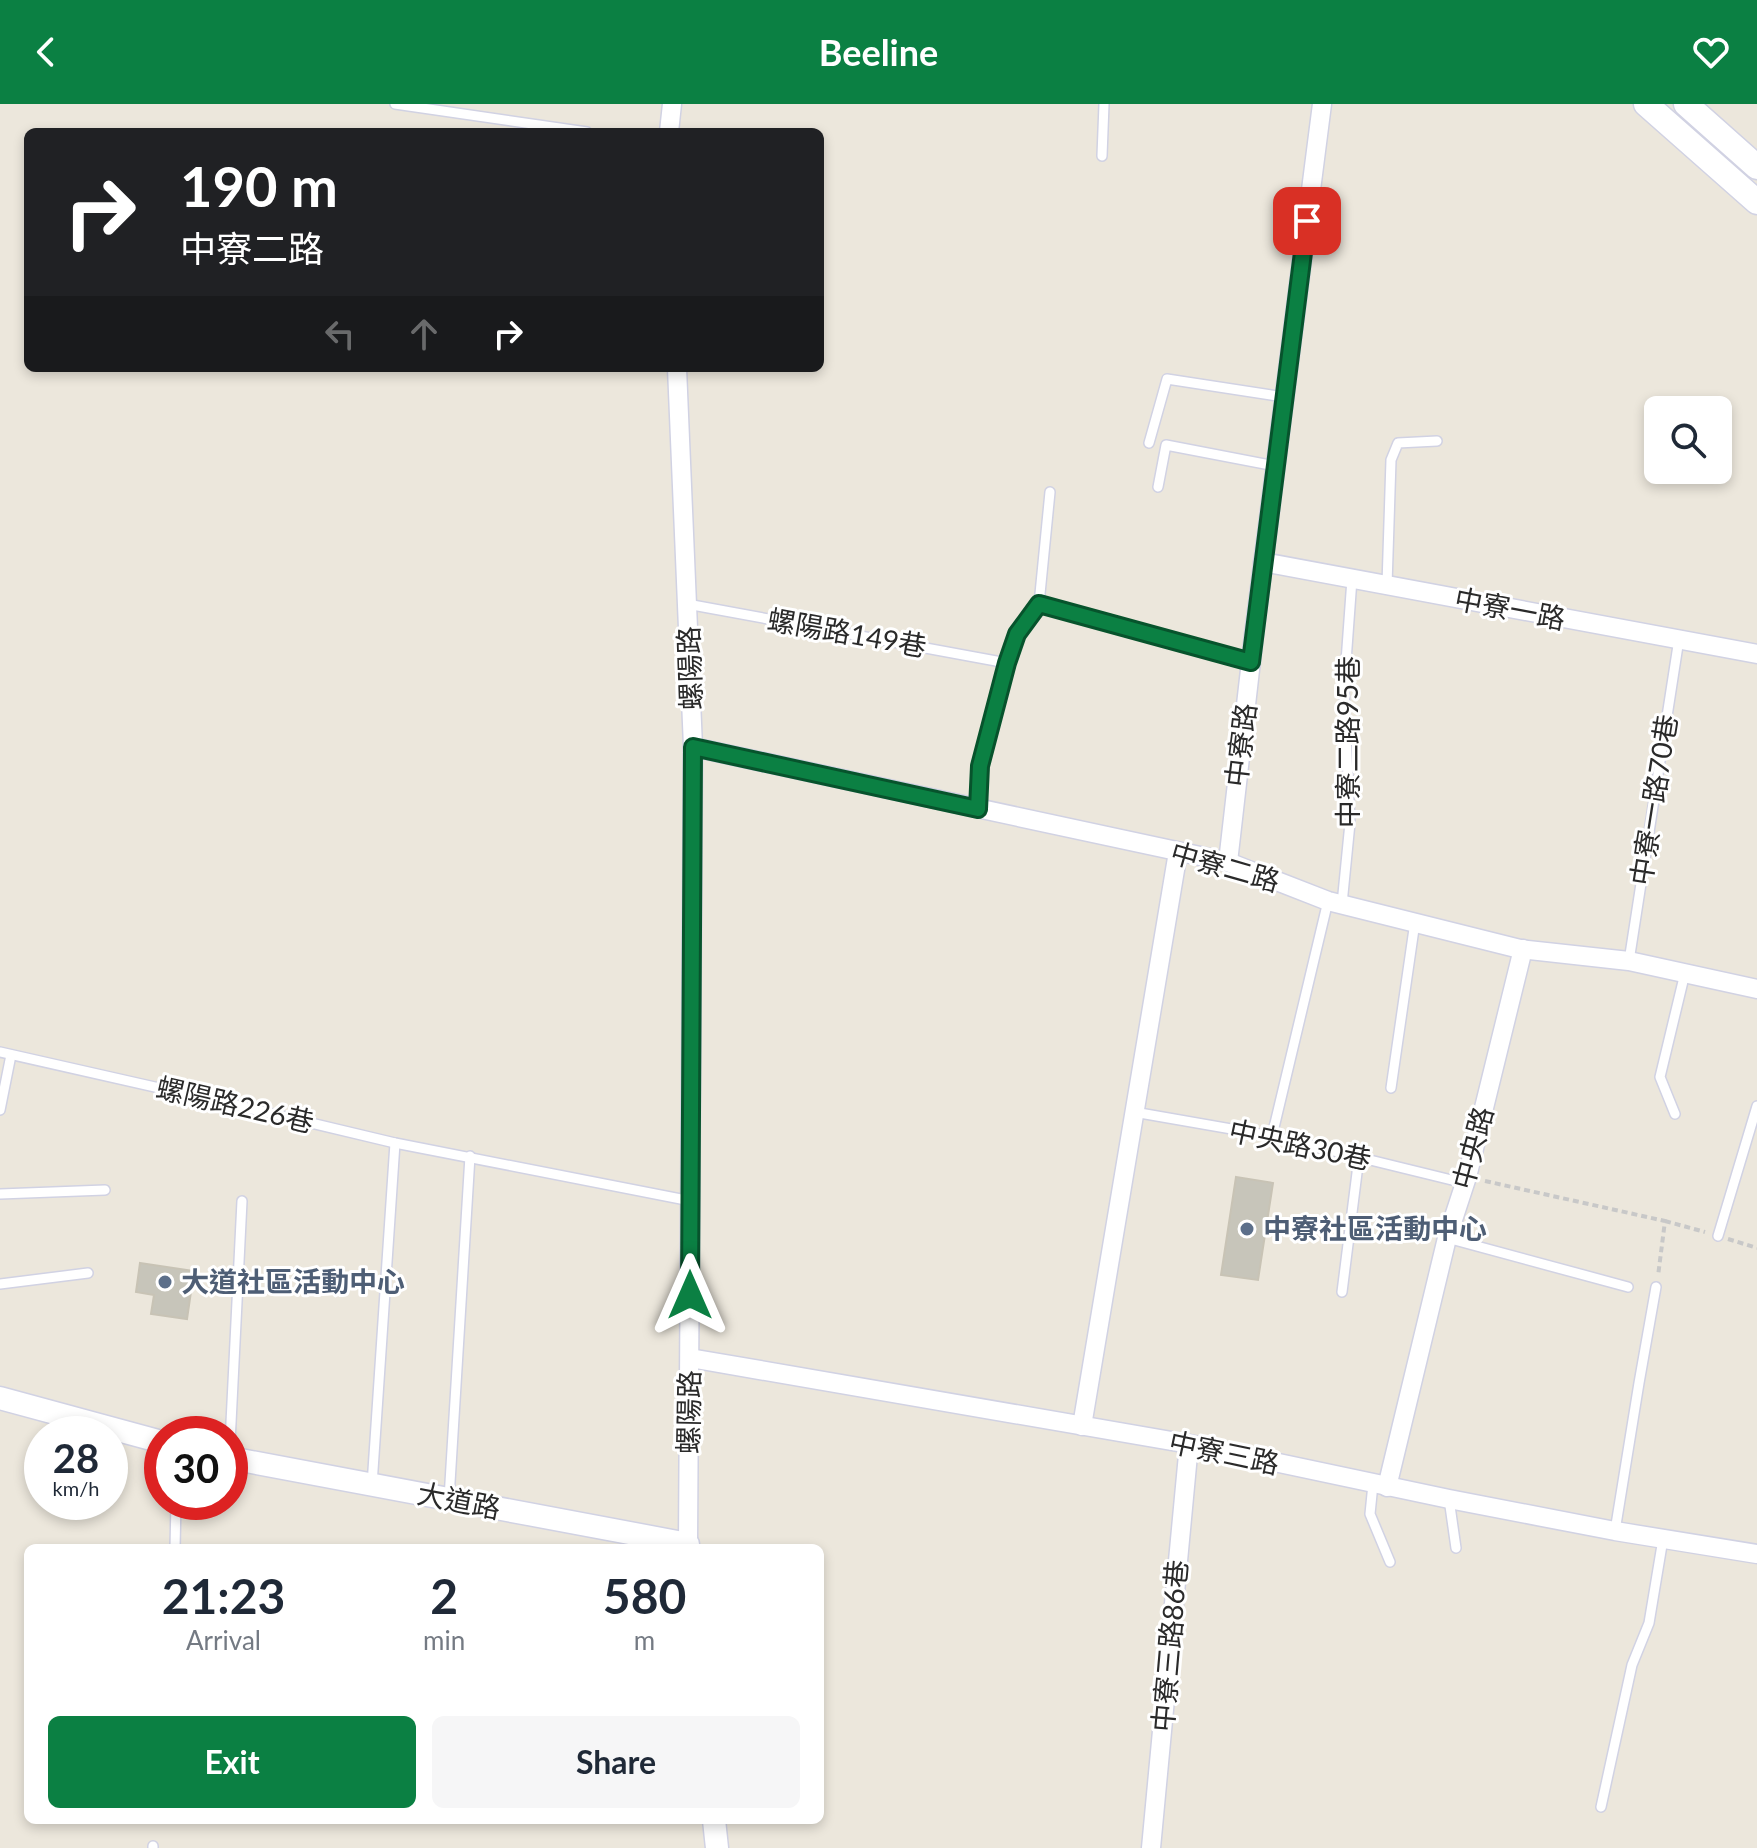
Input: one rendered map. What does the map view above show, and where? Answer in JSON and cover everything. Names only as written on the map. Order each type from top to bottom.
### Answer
[{"type":"main road","points":[[1646,104],[1757,202]]},
{"type":"main road","points":[[1686,104],[1753,164],[1728,177]]},
{"type":"street","points":[[669,128],[672,104]]},
{"type":"street","name":"中寮路","points":[[1228,862],[1322,104]]},
{"type":"street","name":"螺陽路","points":[[677,372],[693,747],[688,1544]]},
{"type":"street","name":"中寮一路","points":[[1263,562],[1757,654]]},
{"type":"street","name":"中寮二路","points":[[693,747],[1228,862],[1335,902],[1523,949],[1629,961],[1757,989]]},
{"type":"street","points":[[1082,1426],[1178,852]]},
{"type":"street","name":"中央路","points":[[1380,1485],[1447,1238],[1466,1180],[1523,949]]},
{"type":"street","name":"中寮三路","points":[[690,1358],[1189,1444],[1449,1499],[1757,1554]]},
{"type":"street","points":[[0,1398],[144,1437]]},
{"type":"street","name":"中寮三路86巷","points":[[1151,1848],[1189,1444]]},
{"type":"street","name":"大道路","points":[[248,1461],[678,1544]]},
{"type":"street","points":[[714,1824],[717,1848]]},
{"type":"lane","points":[[395,104],[560,128]]},
{"type":"lane","points":[[1102,156],[1104,104]]},
{"type":"lane","points":[[1149,443],[1167,379],[1284,397]]},
{"type":"lane","points":[[1387,585],[1391,460],[1398,443],[1437,441]]},
{"type":"lane","points":[[1158,487],[1166,445],[1275,466]]},
{"type":"lane","points":[[978,809],[980,766],[1007,663],[1017,634],[1039,604],[1050,492]]},
{"type":"lane","name":"中寮二路95巷","points":[[1272,1136],[1335,902],[1350,823],[1344,689],[1352,579]]},
{"type":"lane","name":"螺陽路149巷","points":[[687,604],[1007,663]]},
{"type":"lane","points":[[1039,604],[1251,662]]},
{"type":"lane","name":"中寮一路70巷","points":[[1629,961],[1679,639]]},
{"type":"lane","points":[[1391,1088],[1415,922]]},
{"type":"lane","points":[[1675,1114],[1660,1077],[1685,973]]},
{"type":"lane","name":"螺陽路226巷","points":[[0,1052],[395,1143],[691,1201]]},
{"type":"lane","points":[[0,1110],[11,1055]]},
{"type":"lane","points":[[1718,1236],[1757,1106]]},
{"type":"lane","name":"中央路30巷","points":[[1134,1112],[1272,1136],[1466,1180]]},
{"type":"lane","points":[[372,1485],[395,1143]]},
{"type":"lane","points":[[449,1499],[470,1156]]},
{"type":"lane","points":[[1342,1292],[1359,1157]]},
{"type":"lane","points":[[0,1194],[105,1190]]},
{"type":"lane","points":[[231,1416],[242,1201]]},
{"type":"lane","points":[[1447,1238],[1628,1287]]},
{"type":"lane","points":[[0,1284],[88,1273]]},
{"type":"lane","points":[[1615,1531],[1656,1287]]},
{"type":"lane","points":[[1380,1485],[1370,1514],[1390,1562]]},
{"type":"lane","points":[[1449,1499],[1456,1548]]},
{"type":"lane","points":[[175,1544],[176,1520]]},
{"type":"lane","points":[[1601,1807],[1632,1665],[1649,1623],[1663,1539]]},
{"type":"path","points":[[1466,1180],[1665,1221],[1656,1287]]},
{"type":"building","name":"中寮社區活動中心","points":[[1236,1177],[1273,1183],[1258,1280],[1221,1275]]},
{"type":"building","name":"大道社區活動中心","points":[[140,1263],[194,1271],[187,1319],[151,1314],[154,1295],[136,1292]]},
{"type":"place","name":"中寮社區活動中心","points":[[1247,1229]]},
{"type":"place","name":"大道社區活動中心","points":[[165,1282]]},
{"type":"route","points":[[690,1295],[693,747],[978,809],[980,766],[1007,663],[1017,634],[1039,604],[1251,662],[1307,221]]}]
